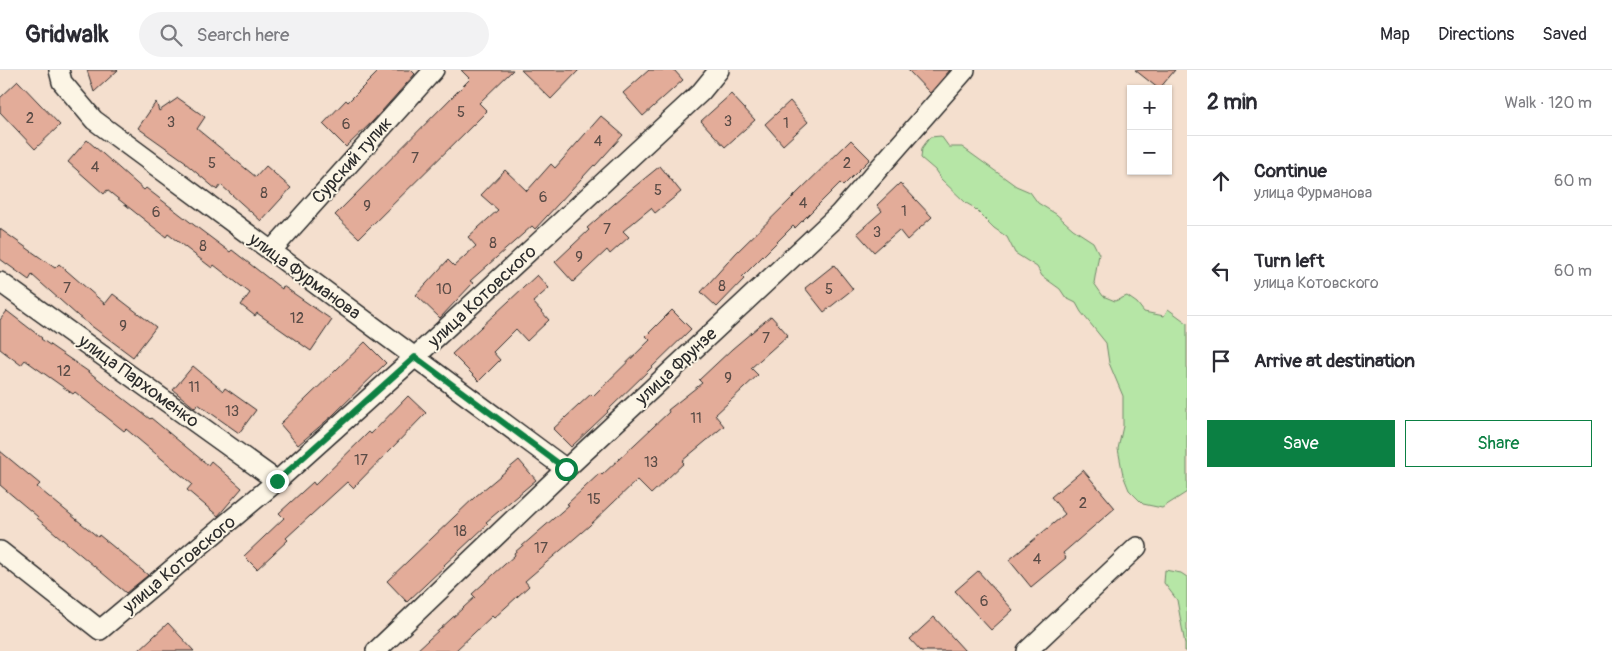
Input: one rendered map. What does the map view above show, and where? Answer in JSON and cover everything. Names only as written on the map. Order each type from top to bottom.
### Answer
[{"type":"street","name":"улица Фурманова","points":[[59,70],[62,82],[94,120],[566,469]]},
{"type":"street","name":"Сурский тупик","points":[[271,250],[434,70]]},
{"type":"street","name":"улица Котовского","points":[[0,551],[100,630],[277,481],[415,357],[701,92],[719,70]]},
{"type":"street","name":"улица Фрунзе","points":[[376,651],[566,469],[839,214],[965,70]]},
{"type":"street","name":"улица Пархоменко","points":[[0,282],[277,481]]},
{"type":"street","points":[[1027,651],[1138,547]]},
{"type":"green space","points":[[941,136],[949,147],[962,147],[1016,186],[1030,192],[1038,203],[1093,242],[1099,254],[1094,283],[1103,296],[1115,301],[1127,296],[1137,303],[1144,312],[1164,316],[1168,309],[1187,323],[1187,492],[1162,508],[1143,504],[1129,490],[1123,475],[1118,449],[1123,426],[1123,396],[1109,363],[1106,343],[1076,303],[1066,298],[1060,289],[1042,276],[1037,267],[1015,253],[1007,237],[966,203],[921,158],[922,148],[930,137]]},
{"type":"green space","points":[[1165,570],[1181,573],[1187,577],[1187,651],[1185,651],[1177,600],[1164,583]]},
{"type":"building","points":[[87,70],[118,70],[94,92]]},
{"type":"building","points":[[380,70],[411,70],[415,74],[373,121],[346,147],[323,124],[346,100],[348,102]]},
{"type":"building","points":[[461,70],[513,70],[479,103],[487,111],[359,238],[335,215],[470,79]]},
{"type":"building","points":[[521,70],[579,70],[551,99]]},
{"type":"building","points":[[649,70],[674,70],[683,80],[643,116],[623,93]]},
{"type":"building","points":[[908,70],[950,70],[930,93]]},
{"type":"building","points":[[1135,70],[1175,70],[1162,85],[1154,85]]},
{"type":"building","points":[[18,81],[60,125],[35,149],[0,112],[0,98]]},
{"type":"building","points":[[731,94],[755,120],[725,147],[701,121]]},
{"type":"building","points":[[178,98],[205,117],[197,129],[256,177],[266,166],[291,188],[261,221],[221,185],[217,190],[186,162],[138,128],[156,102],[159,111]]},
{"type":"building","points":[[790,101],[808,122],[783,145],[765,124]]},
{"type":"building","points":[[601,116],[623,135],[535,229],[532,226],[470,281],[473,283],[440,318],[416,295],[448,260],[454,266],[476,246],[468,237],[498,210],[481,195],[505,170],[527,191],[551,164],[555,168]]},
{"type":"building","points":[[87,140],[144,190],[146,188],[282,289],[283,286],[332,320],[311,351],[257,313],[255,316],[241,305],[250,293],[214,265],[212,268],[168,234],[166,237],[107,190],[104,194],[68,162]]},
{"type":"building","points":[[851,140],[870,159],[843,186],[840,183],[795,228],[793,226],[742,277],[744,279],[717,307],[701,292],[736,253]]},
{"type":"building","points":[[660,166],[681,192],[655,213],[651,208],[623,231],[629,237],[610,254],[607,250],[573,282],[555,262],[589,230],[587,228]]},
{"type":"building","points":[[900,183],[932,217],[907,240],[899,230],[874,252],[857,233],[882,211],[877,205]]},
{"type":"building","points":[[0,229],[55,268],[59,264],[105,304],[113,294],[156,327],[133,357],[78,316],[32,275],[29,280],[0,259]]},
{"type":"building","points":[[834,265],[853,289],[824,312],[805,288]]},
{"type":"building","points":[[537,275],[549,288],[533,302],[549,320],[527,341],[516,329],[493,352],[500,360],[479,381],[452,354]]},
{"type":"building","points":[[672,310],[691,329],[571,447],[553,429],[591,394],[593,396],[650,340],[646,336]]},
{"type":"building","points":[[7,311],[41,339],[151,418],[208,465],[211,461],[242,488],[218,516],[187,490],[192,484],[126,429],[124,431],[75,392],[73,394],[25,360],[21,365],[0,349],[0,320]]},
{"type":"building","points":[[771,316],[788,335],[751,368],[758,375],[715,415],[724,426],[682,461],[684,463],[651,494],[637,480],[589,526],[525,581],[529,586],[494,618],[492,616],[455,651],[416,651],[475,597],[472,594],[515,555],[514,553],[569,505],[567,504],[600,473],[602,475],[669,412],[668,410],[702,383],[699,380]]},
{"type":"building","points":[[365,342],[386,363],[332,416],[298,445],[280,424]]},
{"type":"building","points":[[193,366],[223,391],[225,388],[256,410],[239,433],[198,404],[195,408],[173,390]]},
{"type":"building","points":[[408,396],[426,413],[353,488],[347,482],[286,538],[288,540],[257,569],[244,556],[284,518],[279,513],[313,482],[315,485],[369,432],[371,434]]},
{"type":"building","points":[[0,451],[40,484],[37,487],[148,575],[126,593],[0,485]]},
{"type":"building","points":[[519,460],[536,480],[486,522],[488,524],[407,602],[387,581],[476,496]]},
{"type":"building","points":[[1083,470],[1115,508],[1063,553],[1066,558],[1031,587],[1009,560],[1065,514],[1051,497]]},
{"type":"building","points":[[978,571],[1013,610],[991,630],[955,591]]},
{"type":"building","points":[[934,617],[965,651],[921,651],[910,639]]},
{"type":"building","points":[[168,623],[194,651],[138,651]]},
{"type":"route","points":[[277,481],[415,357],[566,469]]}]
